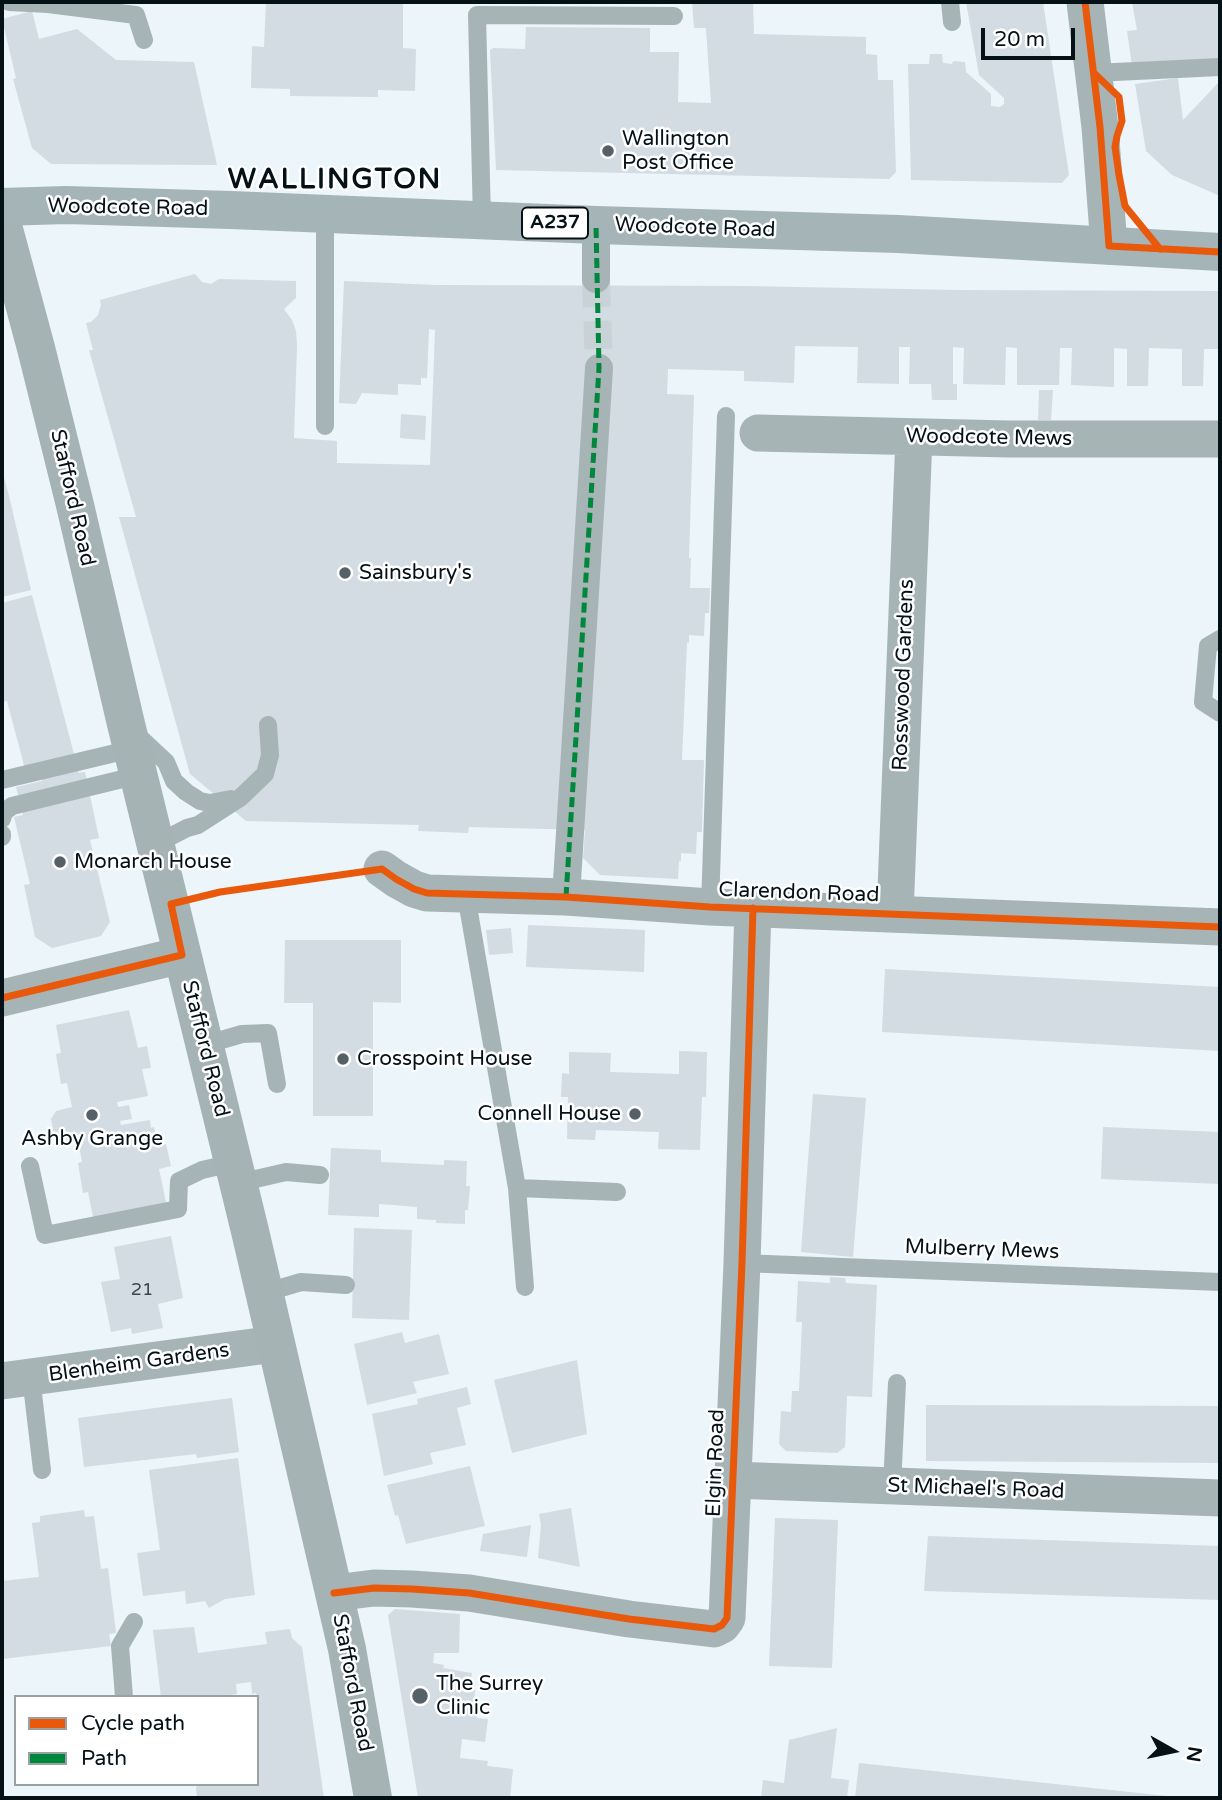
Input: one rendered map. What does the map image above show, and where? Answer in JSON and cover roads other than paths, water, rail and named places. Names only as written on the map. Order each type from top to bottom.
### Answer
[{"type":"main road","name":"Woodcote Road","points":[[2,207],[74,205],[898,234],[1220,251]]},
{"type":"main road","name":"Stafford Road","points":[[2,222],[75,505],[236,1173],[347,1649],[373,1798]]},
{"type":"street","points":[[1085,2],[1100,127],[1109,246]]},
{"type":"street","points":[[596,225],[596,279]]},
{"type":"street","points":[[566,897],[599,368]]},
{"type":"street","name":"Woodcote Mews","points":[[758,433],[1220,439]]},
{"type":"street","name":"Rosswood Gardens","points":[[895,914],[914,437]]},
{"type":"street","name":"Clarendon Road","points":[[382,869],[414,889],[427,893],[566,897],[710,906],[1220,928]]},
{"type":"street","name":"Elgin Road","points":[[334,1593],[374,1588],[469,1593],[629,1619],[714,1629],[722,1625],[727,1618],[743,1263],[753,908]]},
{"type":"street","points":[[2,998],[182,955]]},
{"type":"street","name":"Blenheim Gardens","points":[[17,1379],[275,1345]]},
{"type":"street","name":"St Michael's Road","points":[[732,1480],[1220,1498]]},
{"type":"lane","points":[[9,2],[136,15],[144,40]]},
{"type":"lane","points":[[950,2],[952,22]]},
{"type":"lane","points":[[482,220],[477,15],[674,16]]},
{"type":"lane","points":[[1094,73],[1220,67]]},
{"type":"lane","points":[[325,215],[325,426]]},
{"type":"lane","points":[[710,906],[726,416]]},
{"type":"lane","points":[[1220,639],[1208,646],[1203,702],[1220,713]]},
{"type":"lane","points":[[156,844],[198,825],[240,798],[265,774],[270,755],[268,725]]},
{"type":"lane","points":[[2,780],[132,749],[166,762],[174,781],[200,801],[209,803],[240,798]]},
{"type":"lane","points":[[2,819],[12,806],[132,749]]},
{"type":"lane","points":[[466,895],[517,1188],[525,1287]]},
{"type":"lane","points":[[204,1045],[242,1034],[268,1033],[277,1084]]},
{"type":"lane","points":[[30,1166],[46,1235],[178,1209],[179,1181],[202,1170],[320,1175]]},
{"type":"lane","points":[[517,1188],[617,1192]]},
{"type":"lane","name":"Mulberry Mews","points":[[743,1263],[1220,1282]]},
{"type":"lane","points":[[264,1293],[301,1282],[346,1285]]},
{"type":"lane","points":[[17,1379],[42,1470]]},
{"type":"lane","points":[[892,1486],[897,1383]]},
{"type":"lane","points":[[124,1695],[120,1646],[134,1622]]},
{"type":"tunnel","points":[[596,279],[599,368]]},
{"type":"place","name":"Wallington Post Office","points":[[608,151]]},
{"type":"place","name":"Sainsbury's","points":[[345,573]]},
{"type":"place","name":"Monarch House","points":[[60,862]]},
{"type":"place","name":"Crosspoint House","points":[[343,1059]]},
{"type":"place","name":"Connell House","points":[[635,1114]]},
{"type":"place","name":"Ashby Grange","points":[[92,1115]]},
{"type":"place","name":"The Surrey Clinic","points":[[420,1696]]},
{"type":"district","name":"WALLINGTON","points":[[335,181]]}]
